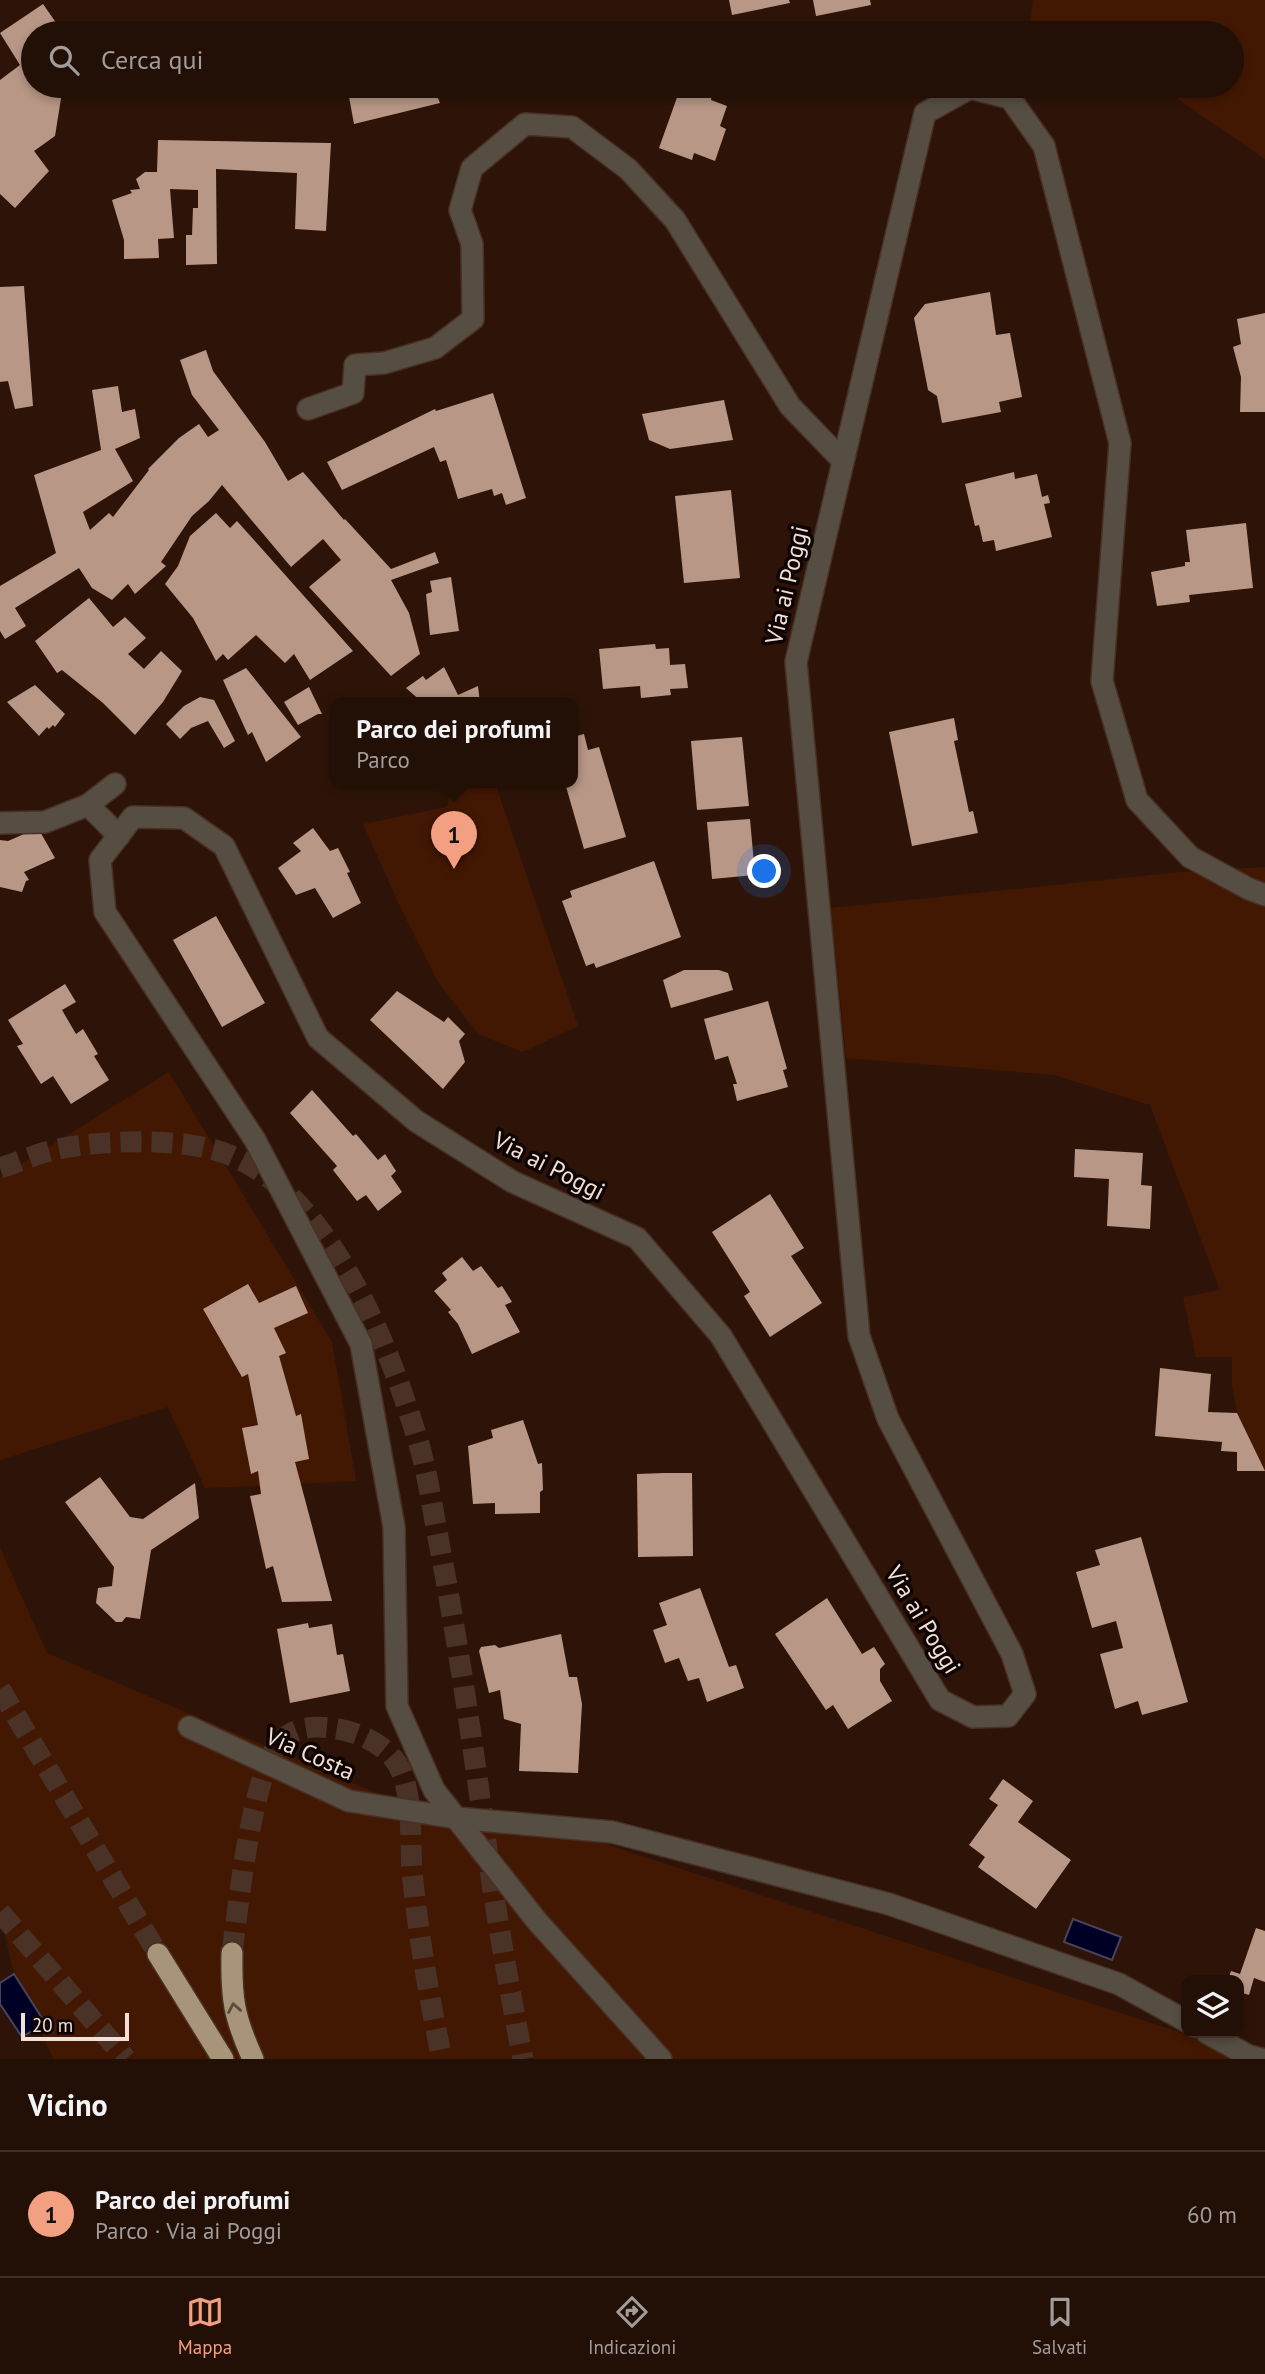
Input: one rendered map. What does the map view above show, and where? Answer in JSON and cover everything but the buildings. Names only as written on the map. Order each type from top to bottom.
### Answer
[{"type":"highway","points":[[232,1953],[233,2004],[237,2025],[253,2059]]},
{"type":"highway","points":[[158,1954],[223,2059]]},
{"type":"street","name":"Via ai Poggi","points":[[661,2059],[536,1920],[435,1790],[397,1706],[394,1527],[361,1344],[255,1140],[105,912],[100,860],[133,817],[184,818],[224,846],[318,1038],[415,1121],[513,1182],[637,1238],[721,1336],[940,1700],[973,1717],[1008,1716],[1025,1694],[1012,1654],[888,1419],[859,1336],[796,662],[925,113],[951,98]]},
{"type":"street","name":"Via ai Poggi","points":[[1010,98],[1044,146],[1119,443],[1102,681],[1137,800],[1190,857],[1265,895]]},
{"type":"street","points":[[307,409],[353,393],[355,365],[384,363],[435,348],[473,319],[472,244],[460,210],[472,168],[525,124],[572,127],[628,169],[675,220],[790,406],[843,461]]},
{"type":"street","points":[[0,823],[45,822],[88,805],[115,784]]},
{"type":"street","points":[[88,805],[119,836]]},
{"type":"street","name":"Via Costa","points":[[189,1727],[349,1801],[456,1818],[612,1832],[889,1904],[1119,1984],[1181,2018]]},
{"type":"street","points":[[1216,2038],[1249,2056],[1261,2059]]},
{"type":"shaded area","points":[[1033,0],[1265,0],[1265,159],[1176,98],[1244,98],[1244,21],[1030,21]]},
{"type":"shaded area","points":[[451,788],[497,788],[578,1026],[523,1052],[478,1034],[438,982],[363,824],[447,807]]},
{"type":"shaded area","points":[[1265,867],[1265,1472],[1237,1413],[1232,1387],[1232,1357],[1196,1357],[1183,1297],[1220,1290],[1150,1105],[1054,1075],[846,1058],[831,908],[1182,872]]},
{"type":"shaded area","points":[[169,1072],[332,1342],[356,1481],[205,1488],[168,1407],[0,1460],[0,1177]]},
{"type":"shaded area","points":[[0,1548],[47,1653],[442,1821],[605,1844],[1181,2033],[1181,2038],[1197,2038],[1261,2059],[53,2059],[11,1963],[0,1910]]},
{"type":"water","points":[[1073,1919],[1121,1937],[1112,1960],[1064,1942]]},
{"type":"water","points":[[14,1974],[45,2023],[22,2037],[0,2004],[0,1983]]},
{"type":"tunnel","points":[[0,1168],[51,1151],[120,1142],[188,1145],[227,1154],[263,1173],[295,1201],[323,1234],[348,1273],[388,1355],[424,1463],[454,1625],[494,1897],[523,2059]]},
{"type":"tunnel","points":[[0,1689],[158,1954]]},
{"type":"tunnel","points":[[232,1953],[248,1839],[263,1777],[272,1754],[289,1734],[303,1729],[335,1729],[368,1739],[384,1749],[397,1763],[408,1794],[417,1918],[442,2059]]},
{"type":"tunnel","points":[[0,1912],[126,2059]]},
{"type":"place","name":"Parco dei profumi","points":[[454,869]]}]
